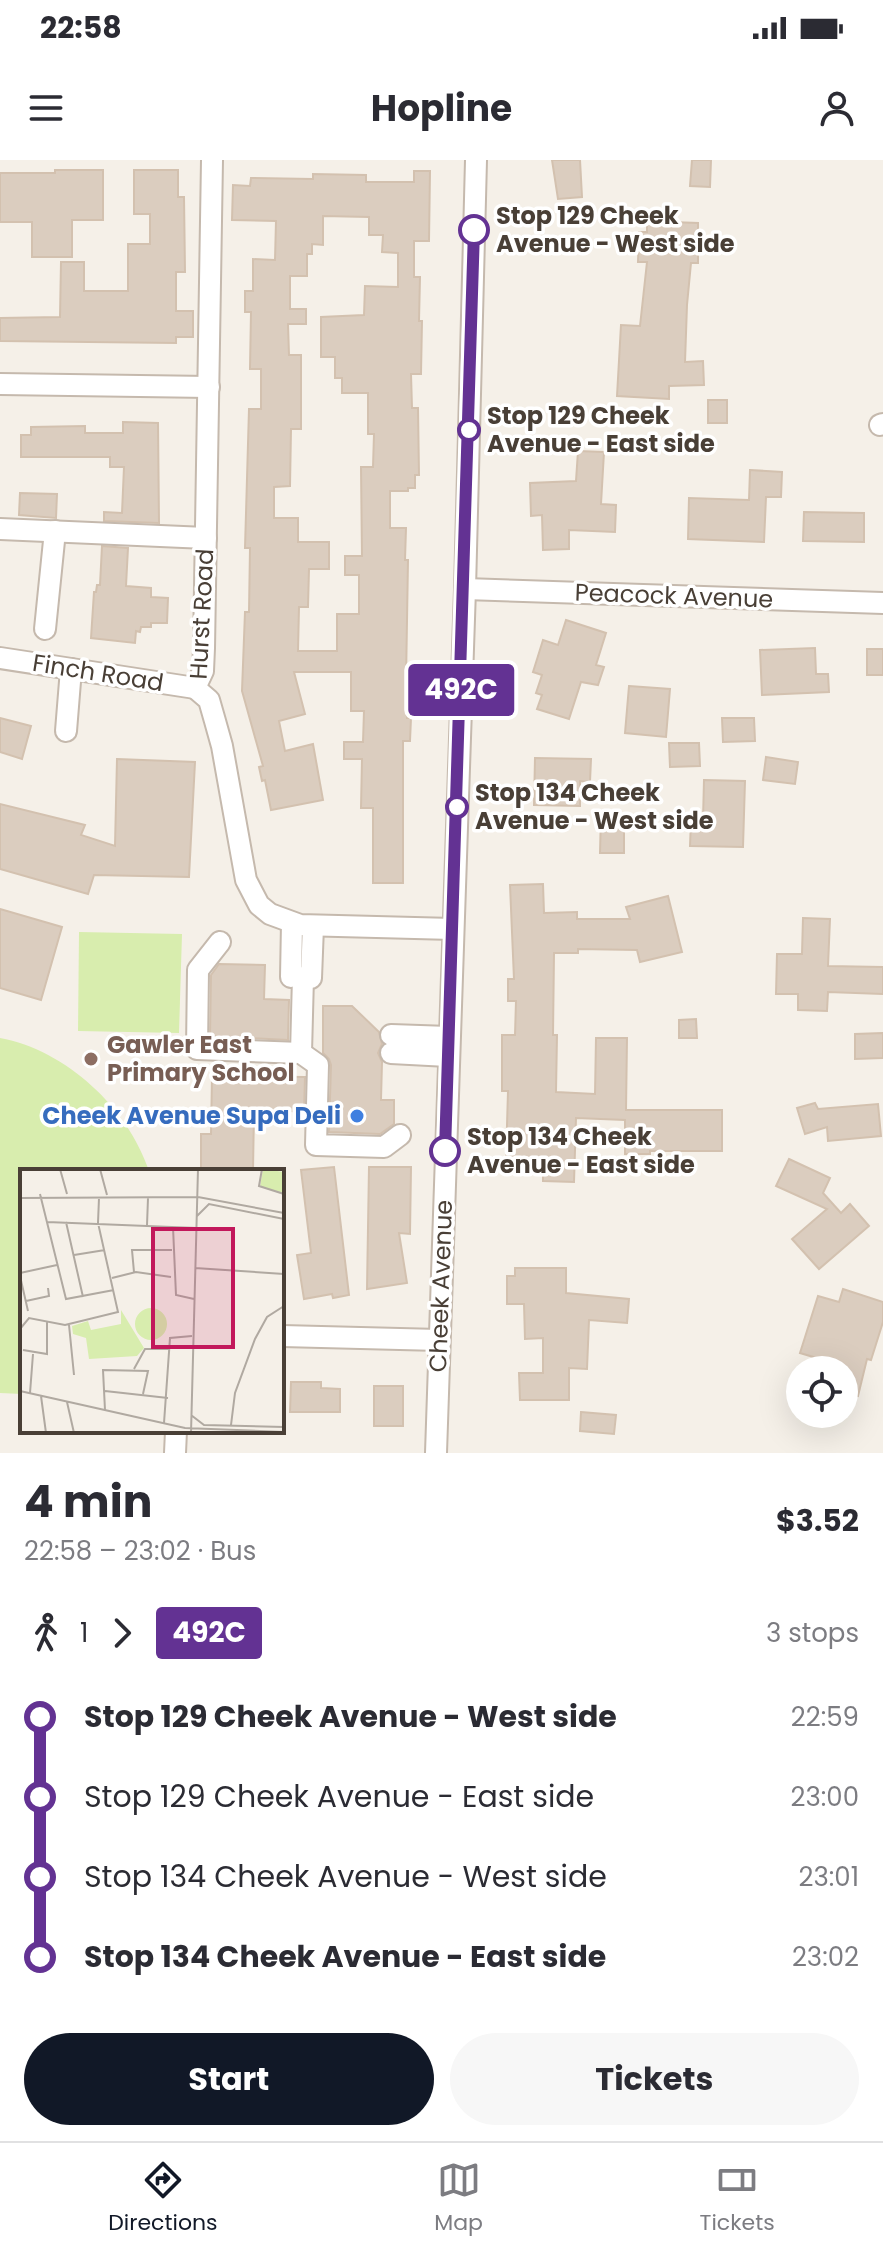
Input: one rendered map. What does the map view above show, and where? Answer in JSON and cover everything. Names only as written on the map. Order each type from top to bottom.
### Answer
[{"type":"street","name":"Hurst Road","points":[[212,160],[203,671],[195,688],[209,700],[222,746],[246,880],[259,905],[270,914],[302,924],[453,929]]},
{"type":"street","name":"Cheek Avenue","points":[[436,1453],[476,160]]},
{"type":"street","points":[[0,384],[209,387]]},
{"type":"street","points":[[0,529],[206,538]]},
{"type":"street","points":[[45,629],[55,531]]},
{"type":"street","name":"Peacock Avenue","points":[[465,589],[883,603]]},
{"type":"street","name":"Finch Road","points":[[0,658],[195,688]]},
{"type":"street","points":[[66,731],[71,669]]},
{"type":"street","points":[[301,1053],[302,924]]},
{"type":"street","points":[[220,942],[198,970],[197,1049],[301,1053],[318,1065],[316,1145],[384,1147],[400,1135]]},
{"type":"street","points":[[391,1044],[449,1046]]},
{"type":"street","points":[[284,1336],[439,1340]]},
{"type":"street","points":[[175,1453],[176,1433]]},
{"type":"green space","points":[[79,932],[182,934],[179,1033],[78,1031]]},
{"type":"green space","points":[[0,1038],[48,1055],[91,1085],[126,1125],[148,1169],[20,1169],[20,1394],[0,1393]]},
{"type":"building","points":[[552,160],[580,160],[582,197],[558,199]]},
{"type":"building","points":[[692,160],[711,160],[710,187],[690,186]]},
{"type":"building","points":[[55,170],[103,170],[103,220],[72,220],[72,257],[32,257],[32,222],[0,222],[0,173],[55,173]]},
{"type":"building","points":[[134,170],[178,170],[178,197],[184,197],[185,272],[176,272],[176,311],[193,311],[193,337],[176,337],[176,343],[0,341],[0,318],[60,317],[61,262],[84,262],[84,291],[128,291],[128,244],[150,244],[150,214],[134,214]]},
{"type":"building","points":[[414,171],[430,171],[429,241],[414,241],[414,277],[420,277],[419,321],[422,321],[421,374],[411,374],[412,408],[418,408],[419,475],[415,475],[415,488],[390,491],[390,528],[406,528],[405,560],[408,560],[406,682],[407,718],[411,718],[410,741],[403,741],[403,883],[373,883],[373,808],[361,808],[362,759],[344,759],[344,742],[363,742],[364,711],[351,711],[351,672],[294,672],[305,714],[279,721],[285,751],[313,744],[323,800],[271,810],[259,767],[263,766],[242,691],[245,612],[249,612],[250,548],[245,548],[249,409],[261,409],[261,369],[250,369],[251,312],[245,312],[245,291],[253,291],[253,259],[275,260],[276,221],[232,220],[233,185],[250,186],[251,178],[313,179],[313,174],[366,175],[366,182],[414,182]],"holes":[[[323,216],[369,217],[369,235],[383,235],[382,252],[398,253],[398,287],[365,286],[364,315],[321,317],[321,357],[335,357],[335,378],[342,378],[342,393],[368,393],[368,434],[374,434],[373,467],[361,467],[362,556],[345,556],[345,575],[359,575],[359,614],[337,614],[337,651],[298,651],[299,607],[308,607],[309,569],[329,569],[329,542],[298,542],[298,518],[274,518],[274,487],[290,486],[291,429],[301,429],[301,355],[289,355],[288,324],[306,324],[306,309],[290,309],[290,276],[307,276],[307,254],[312,254],[312,244],[323,245]]]},
{"type":"building","points":[[647,215],[671,215],[671,222],[698,223],[698,263],[691,263],[685,362],[703,361],[704,385],[669,386],[669,399],[617,396],[621,325],[640,326],[647,262],[638,262],[639,232],[647,232]]},
{"type":"building","points":[[708,400],[727,400],[727,423],[708,423]]},
{"type":"building","points":[[123,422],[158,423],[159,523],[104,521],[104,512],[122,513],[124,467],[110,467],[110,457],[21,457],[21,435],[31,435],[31,427],[85,426],[85,433],[123,433]]},
{"type":"building","points":[[578,451],[604,452],[601,504],[616,505],[615,532],[569,530],[569,549],[543,550],[542,515],[531,516],[530,483],[576,481]]},
{"type":"building","points":[[750,470],[782,472],[781,497],[766,497],[764,542],[688,539],[689,498],[749,500]]},
{"type":"building","points":[[20,493],[57,494],[56,518],[19,515]]},
{"type":"building","points":[[804,512],[864,513],[864,542],[803,541]]},
{"type":"building","points":[[102,546],[128,548],[126,586],[151,588],[151,597],[168,598],[167,623],[151,623],[151,627],[141,627],[140,632],[136,631],[135,643],[91,638],[94,592],[100,585]]},
{"type":"building","points":[[566,620],[606,633],[596,665],[604,667],[598,685],[581,682],[569,719],[537,709],[542,695],[536,693],[542,675],[533,672],[543,640],[558,645]]},
{"type":"building","points":[[815,648],[816,674],[828,674],[829,692],[762,695],[760,650]]},
{"type":"building","points":[[867,649],[883,649],[883,675],[867,675]]},
{"type":"building","points":[[629,686],[670,689],[666,737],[625,733]]},
{"type":"building","points":[[0,718],[31,726],[22,759],[0,752]]},
{"type":"building","points":[[722,718],[754,718],[755,741],[723,742]]},
{"type":"building","points":[[669,743],[699,743],[700,766],[670,767]]},
{"type":"building","points":[[766,757],[798,762],[795,784],[763,780]]},
{"type":"building","points":[[535,758],[591,759],[590,782],[580,781],[580,806],[534,805]]},
{"type":"building","points":[[117,759],[195,762],[189,877],[94,875],[88,894],[0,869],[0,804],[85,825],[81,835],[115,846]]},
{"type":"building","points":[[704,780],[745,781],[743,847],[690,846],[691,820],[703,820]]},
{"type":"building","points":[[601,814],[624,815],[624,853],[600,853]]},
{"type":"building","points":[[543,884],[544,913],[577,912],[577,919],[630,919],[626,907],[668,896],[682,952],[640,962],[637,950],[578,949],[578,953],[554,953],[556,1092],[595,1094],[596,1038],[627,1038],[626,1110],[722,1110],[722,1151],[625,1154],[625,1120],[576,1118],[574,1182],[543,1181],[543,1160],[506,1159],[508,1091],[502,1091],[502,1035],[515,1035],[516,1001],[508,1001],[508,979],[514,979],[510,885]]},
{"type":"building","points":[[0,909],[62,927],[41,1000],[0,988]]},
{"type":"building","points":[[803,918],[830,919],[828,966],[883,967],[883,994],[828,992],[827,1011],[798,1010],[798,994],[776,994],[777,954],[802,954]]},
{"type":"building","points":[[219,964],[265,965],[264,999],[289,1000],[288,1040],[210,1036],[211,975]]},
{"type":"building","points":[[323,1006],[352,1006],[379,1032],[382,1044],[378,1053],[382,1062],[381,1100],[394,1100],[394,1124],[380,1134],[329,1132],[331,1065],[323,1053]]},
{"type":"building","points":[[696,1019],[697,1038],[679,1038],[679,1020]]},
{"type":"building","points":[[883,1033],[883,1058],[855,1059],[855,1034]]},
{"type":"building","points":[[212,1076],[305,1077],[304,1112],[254,1109],[253,1169],[201,1169],[201,1134],[211,1134]]},
{"type":"building","points":[[815,1103],[818,1109],[878,1104],[881,1136],[828,1141],[827,1127],[805,1134],[797,1108]]},
{"type":"building","points":[[789,1159],[830,1178],[823,1193],[841,1213],[850,1204],[869,1226],[819,1269],[792,1239],[827,1209],[776,1186]]},
{"type":"building","points":[[334,1167],[349,1295],[333,1298],[332,1294],[304,1299],[297,1255],[311,1253],[301,1170]]},
{"type":"building","points":[[369,1167],[411,1167],[410,1234],[399,1233],[407,1283],[367,1289]]},
{"type":"building","points":[[515,1268],[566,1268],[566,1293],[629,1299],[627,1323],[589,1320],[587,1369],[569,1368],[569,1400],[520,1400],[519,1373],[543,1373],[543,1338],[525,1339],[524,1304],[507,1304],[507,1276],[515,1276]]},
{"type":"building","points":[[843,1289],[883,1302],[883,1322],[871,1360],[867,1359],[858,1396],[858,1356],[810,1356],[800,1353],[818,1296],[839,1302]]},
{"type":"building","points":[[291,1382],[321,1382],[321,1388],[340,1389],[340,1412],[290,1412]]},
{"type":"building","points":[[374,1386],[403,1386],[403,1426],[374,1426]]},
{"type":"building","points":[[581,1412],[616,1415],[614,1434],[580,1431]]},
{"type":"bus line","name":"492C","points":[[445,1151],[474,230]]},
{"type":"place","name":"Stop 129 Cheek Avenue - West side","points":[[474,230]]},
{"type":"place","name":"Stop 129 Cheek Avenue - East side","points":[[469,430]]},
{"type":"place","name":"Stop 134 Cheek Avenue - West side","points":[[457,807]]},
{"type":"place","name":"Gawler East Primary School","points":[[91,1059]]},
{"type":"place","name":"Cheek Avenue Supa Deli","points":[[357,1116]]},
{"type":"place","name":"Stop 134 Cheek Avenue - East side","points":[[445,1151]]}]
